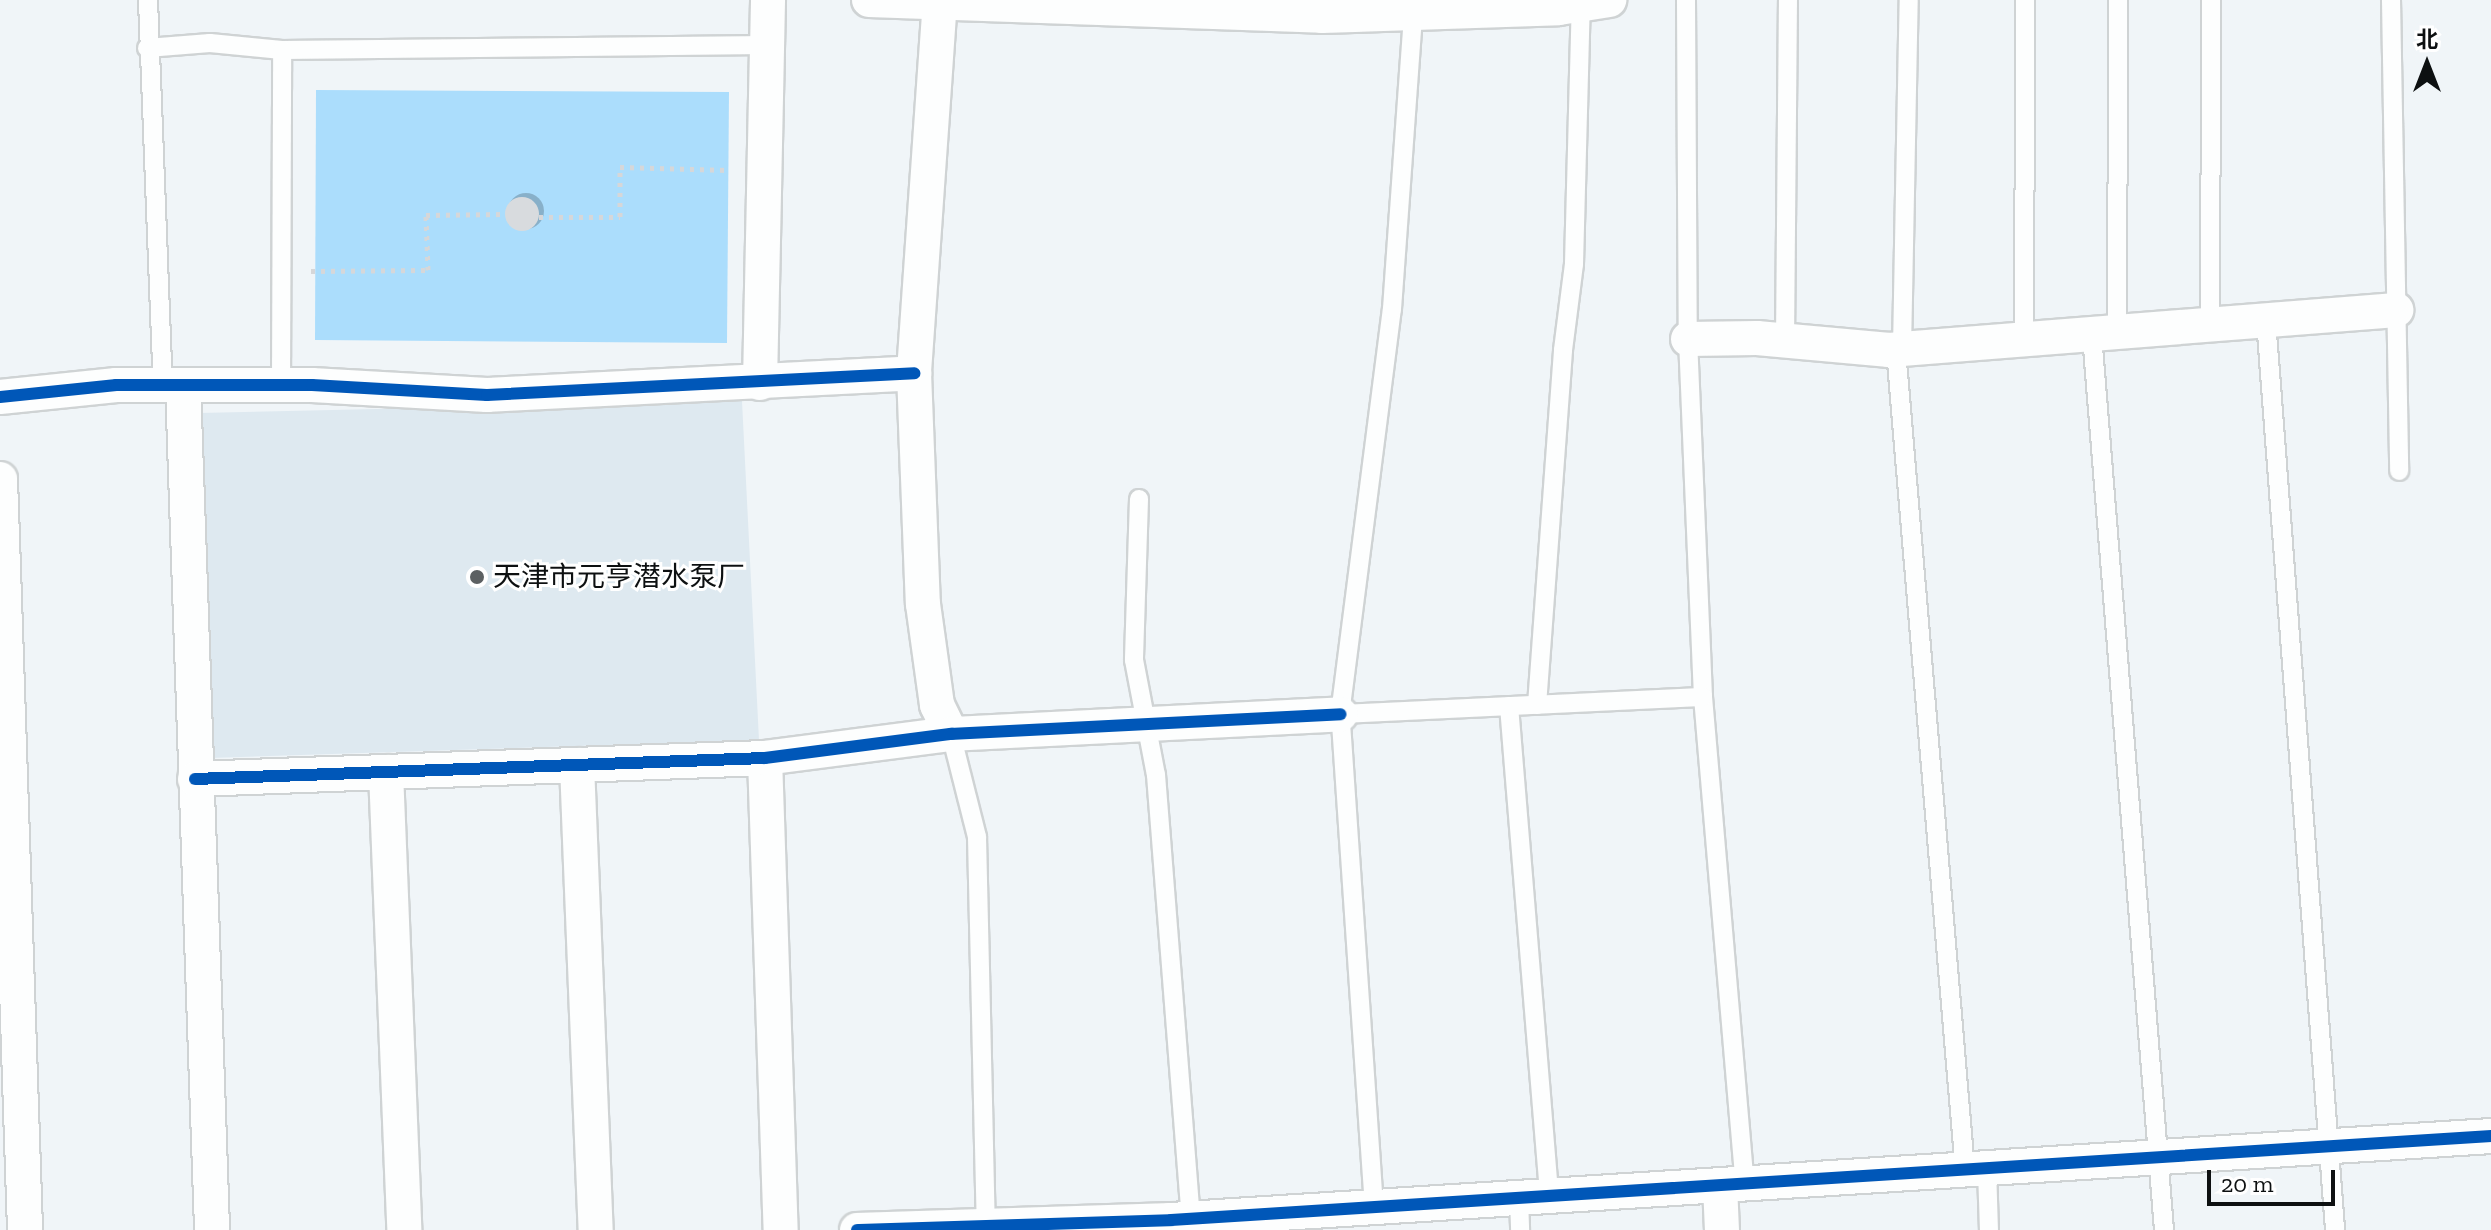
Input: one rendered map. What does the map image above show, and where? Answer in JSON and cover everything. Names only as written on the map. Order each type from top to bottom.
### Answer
[{"type":"street","points":[[760,383],[768,0]]},
{"type":"street","points":[[869,0],[1350,8],[1413,13],[1595,2]]},
{"type":"street","points":[[940,2],[914,373],[923,604],[937,705],[951,734]]},
{"type":"street","points":[[1688,339],[1785,341],[1899,349],[2396,310]]},
{"type":"street","points":[[0,397],[173,385],[281,385],[487,395],[914,373]]},
{"type":"street","points":[[173,385],[195,779],[212,1230]]},
{"type":"street","points":[[0,479],[25,1230]]},
{"type":"street","points":[[195,779],[765,758],[951,734],[1340,714]]},
{"type":"street","points":[[765,758],[781,1230]]},
{"type":"street","points":[[577,765],[596,1230]]},
{"type":"street","points":[[386,772],[404,1230]]},
{"type":"street","points":[[857,1230],[1178,1223],[1529,1208],[1733,1184],[2491,1136]]},
{"type":"street","points":[[1722,1230],[1733,1184]]},
{"type":"lane","points":[[148,0],[147,48],[173,385]]},
{"type":"lane","points":[[1686,0],[1688,339],[1703,697],[1733,1184]]},
{"type":"lane","points":[[1785,341],[1788,0]]},
{"type":"lane","points":[[1909,0],[1899,349],[1976,1169],[1989,1230]]},
{"type":"lane","points":[[2024,340],[2025,0]]},
{"type":"lane","points":[[2118,0],[2104,334],[2164,1230]]},
{"type":"lane","points":[[2210,324],[2211,0]]},
{"type":"lane","points":[[2391,0],[2399,471]]},
{"type":"lane","points":[[1537,705],[1563,350],[1574,264],[1595,2]]},
{"type":"lane","points":[[1353,1215],[1340,714],[1392,309],[1413,13]]},
{"type":"lane","points":[[147,48],[210,43],[282,50],[767,45]]},
{"type":"lane","points":[[281,385],[282,50]]},
{"type":"lane","points":[[2266,320],[2335,1230]]},
{"type":"lane","points":[[1139,499],[1134,660],[1148,723],[1178,1223]]},
{"type":"lane","points":[[1340,714],[1703,697]]},
{"type":"lane","points":[[1509,706],[1529,1208]]},
{"type":"lane","points":[[951,734],[977,837],[986,1226]]},
{"type":"path","points":[[539,217],[620,217],[620,167],[734,170]]},
{"type":"path","points":[[303,271],[428,270],[426,215],[506,214]]},
{"type":"shaded area","name":"天津市元亨潜水泵厂","points":[[742,401],[759,740],[210,758],[198,413]]},
{"type":"water","points":[[316,90],[729,92],[727,343],[315,340]]},
{"type":"building","points":[[522,197],[534,202],[539,214],[534,226],[522,231],[510,226],[505,214],[510,202]]},
{"type":"cycle path","points":[[0,397],[116,385],[312,385],[487,395],[914,373]]},
{"type":"cycle path","points":[[195,779],[765,758],[951,734],[1340,714]]},
{"type":"cycle path","points":[[857,1230],[1171,1220],[2491,1136]]},
{"type":"place","name":"天津市元亨潜水泵厂","points":[[477,577]]}]
